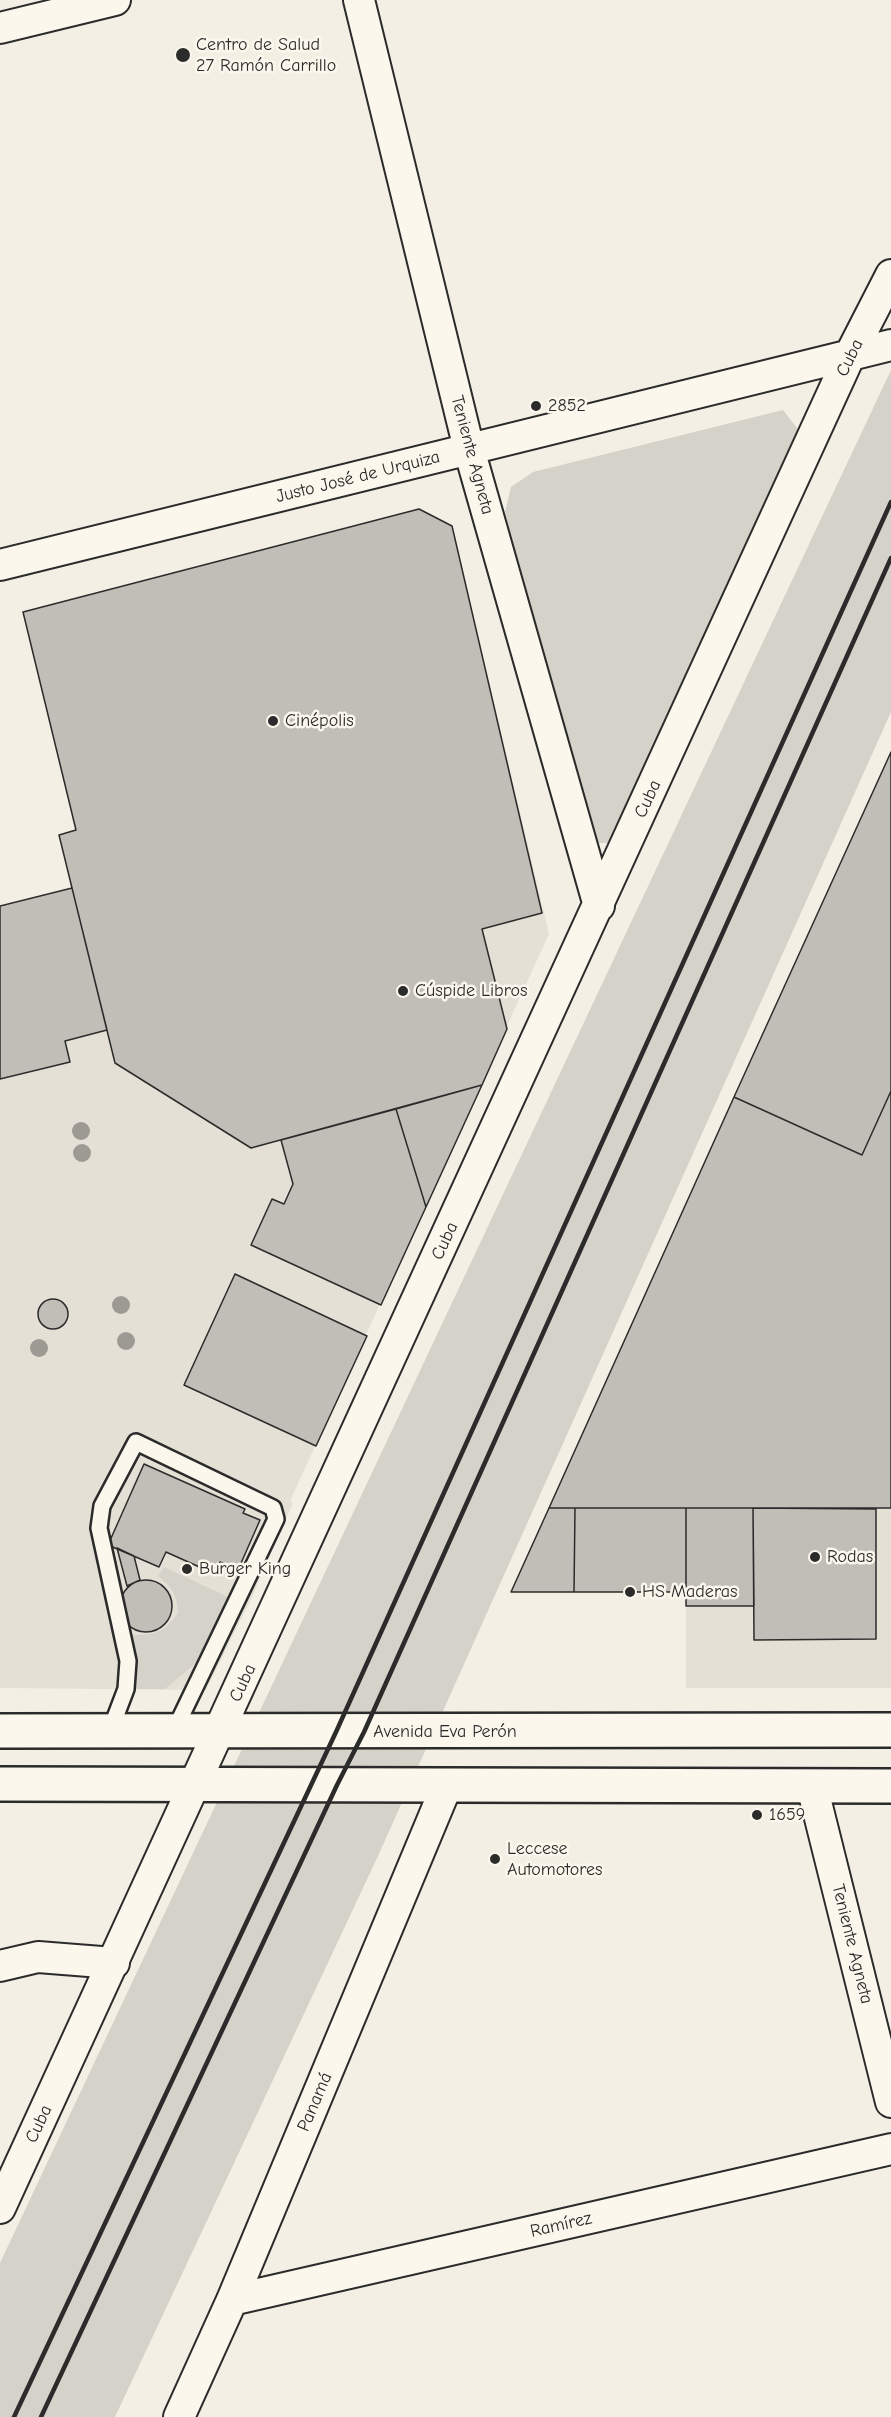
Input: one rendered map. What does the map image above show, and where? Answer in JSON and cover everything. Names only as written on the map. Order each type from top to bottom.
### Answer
[{"type":"main road","name":"Avenida Eva Perón","points":[[0,1731],[891,1730]]},
{"type":"main road","points":[[0,1785],[891,1786]]},
{"type":"street","points":[[0,28],[115,0]]},
{"type":"street","name":"Teniente Agneta","points":[[359,0],[469,449],[599,906]]},
{"type":"street","name":"Cuba","points":[[0,2208],[850,355],[891,275]]},
{"type":"street","name":"Justo José de Urquiza","points":[[0,565],[891,345]]},
{"type":"street","name":"Panamá","points":[[179,2417],[232,2300],[447,1785]]},
{"type":"street","name":"Teniente Agneta","points":[[812,1786],[891,2102]]},
{"type":"street","points":[[0,1966],[38,1957],[114,1963]]},
{"type":"street","name":"Ramírez","points":[[232,2300],[891,2149]]},
{"type":"lane","points":[[110,1731],[126,1689],[128,1661],[99,1528],[102,1506],[136,1442],[273,1508],[276,1519],[173,1732]]},
{"type":"shaded area","points":[[891,370],[891,712],[378,1856],[115,2417],[0,2417],[0,2263]]},
{"type":"shaded area","points":[[783,410],[797,428],[799,448],[612,843],[588,843],[578,827],[505,512],[511,487],[533,472]]},
{"type":"shaded area","points":[[419,509],[452,526],[549,934],[290,1501],[293,1503],[251,1599],[206,1690],[0,1688],[0,906],[71,888],[59,835],[75,830],[23,612]]},
{"type":"shaded area","points":[[686,1508],[891,1508],[891,1688],[686,1688]]},
{"type":"shaded area","points":[[164,1567],[228,1597],[196,1663],[165,1689],[135,1689],[137,1662],[130,1635],[158,1632],[168,1625],[178,1613],[173,1592],[158,1576]]},
{"type":"building","name":"Cinépolis","points":[[419,509],[452,526],[542,913],[482,929],[507,1029],[482,1085],[251,1148],[115,1063],[59,835],[76,830],[23,612]]},
{"type":"building","points":[[891,752],[891,1091],[862,1155],[734,1097]]},
{"type":"building","points":[[72,888],[107,1030],[65,1041],[70,1062],[0,1079],[0,906]]},
{"type":"building","points":[[482,1085],[426,1207],[396,1109]]},
{"type":"building","points":[[891,1091],[891,1508],[549,1508],[734,1097],[862,1155]]},
{"type":"building","points":[[396,1109],[426,1207],[381,1305],[251,1245],[272,1199],[284,1204],[293,1184],[281,1140]]},
{"type":"building","points":[[235,1274],[367,1336],[316,1446],[184,1385]]},
{"type":"building","points":[[53,1299],[64,1303],[68,1314],[64,1325],[53,1329],[42,1325],[38,1314],[42,1303]]},
{"type":"building","points":[[144,1464],[245,1509],[243,1513],[260,1520],[238,1570],[220,1562],[215,1574],[166,1552],[159,1567],[108,1545]]},
{"type":"building","points":[[549,1508],[575,1508],[574,1592],[511,1592]]},
{"type":"building","points":[[575,1508],[686,1508],[686,1592],[574,1592]]},
{"type":"building","points":[[686,1508],[753,1508],[754,1606],[686,1606]]},
{"type":"building","name":"Rodas","points":[[753,1508],[876,1509],[876,1639],[754,1640]]},
{"type":"building","points":[[117,1548],[134,1556],[140,1580],[127,1586]]},
{"type":"building","points":[[141,1580],[151,1580],[165,1587],[172,1606],[165,1625],[151,1632],[141,1632],[131,1628],[124,1621],[120,1611],[120,1601],[124,1591],[131,1584]]},
{"type":"railway","points":[[14,2417],[336,1732],[891,502]]},
{"type":"railway","points":[[41,2417],[337,1785],[364,1732],[891,558]]},
{"type":"place","name":"Centro de Salud 27 Ramón Carrillo","points":[[183,55]]},
{"type":"place","name":"2852","points":[[536,406]]},
{"type":"place","name":"Cinépolis","points":[[273,721]]},
{"type":"place","name":"Cúspide Libros","points":[[403,991]]},
{"type":"place","name":"Rodas","points":[[815,1557]]},
{"type":"place","name":"Burger King","points":[[187,1569]]},
{"type":"place","name":"HS Maderas","points":[[630,1592]]},
{"type":"place","name":"1659","points":[[757,1815]]},
{"type":"place","name":"Leccese Automotores","points":[[495,1859]]}]
